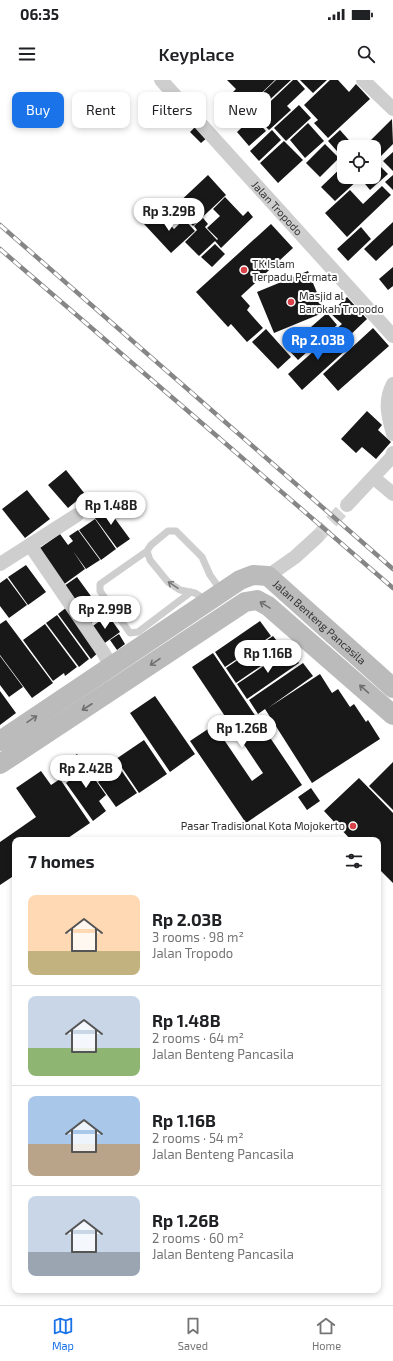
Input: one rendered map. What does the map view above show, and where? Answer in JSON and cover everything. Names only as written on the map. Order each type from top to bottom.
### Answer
[{"type":"street","name":"Jalan Tropodo","points":[[161,80],[393,336]]},
{"type":"street","points":[[364,80],[393,109]]},
{"type":"street","points":[[393,384],[387,398],[387,412],[393,434]]},
{"type":"street","points":[[347,505],[374,478],[391,458],[393,453]]},
{"type":"street","points":[[374,478],[393,494]]},
{"type":"street","points":[[0,564],[77,515]]},
{"type":"street","points":[[268,576],[295,557],[317,537]]},
{"type":"street","points":[[30,545],[103,652],[107,659],[108,668],[120,685]]},
{"type":"street","name":"Jalan Benteng Pancasila","points":[[0,741],[240,580],[253,575],[268,576],[393,688]]},
{"type":"street","name":"Jalan Benteng Pancasila","points":[[0,764],[245,602],[257,600],[268,606],[393,715]]},
{"type":"lane","points":[[146,551],[150,560],[168,582],[180,590],[191,592],[215,597],[210,575],[202,557],[176,531],[168,531],[146,551],[100,584],[100,592],[130,633],[138,632],[191,592]]},
{"type":"building","points":[[227,80],[275,80],[263,92],[233,92],[236,89]]},
{"type":"building","points":[[276,80],[291,80],[271,99],[271,92],[263,92]]},
{"type":"building","points":[[293,80],[297,80],[305,89],[287,106],[291,110],[269,130],[267,128],[271,128],[271,101]]},
{"type":"building","points":[[300,80],[327,80],[313,93]]},
{"type":"building","points":[[330,80],[338,80],[349,92],[356,84],[370,99],[328,138],[314,123],[318,120],[304,105]]},
{"type":"building","points":[[299,105],[311,118],[286,141],[274,128]]},
{"type":"building","points":[[392,119],[393,144],[381,156],[381,140],[371,140]]},
{"type":"building","points":[[308,123],[324,141],[305,158],[290,140]]},
{"type":"building","points":[[194,128],[200,128],[208,137],[201,143],[190,132]]},
{"type":"building","points":[[241,128],[263,128],[266,131],[249,146],[237,132]]},
{"type":"building","points":[[272,130],[281,140],[259,161],[250,151]]},
{"type":"building","points":[[340,130],[349,140],[337,140],[337,151],[328,141]]},
{"type":"building","points":[[284,141],[303,160],[278,183],[260,163]]},
{"type":"building","points":[[325,144],[337,156],[337,160],[320,177],[306,163]]},
{"type":"building","points":[[393,152],[393,171],[383,161]]},
{"type":"building","points":[[381,167],[388,174],[381,180]]},
{"type":"building","points":[[337,172],[337,184],[354,184],[335,201],[321,187]]},
{"type":"building","points":[[208,175],[226,195],[193,226],[175,206]]},
{"type":"building","points":[[393,175],[393,190],[385,182]]},
{"type":"building","points":[[365,184],[377,184],[370,190]]},
{"type":"building","points":[[382,186],[391,195],[347,237],[325,213],[350,190],[363,204]]},
{"type":"building","points":[[225,197],[243,216],[248,211],[253,217],[221,248],[215,241],[199,256],[185,242],[197,230],[194,226],[203,218],[208,224],[205,227],[217,240],[218,239],[207,228],[220,216],[213,209]]},
{"type":"building","points":[[158,211],[174,229],[184,219],[195,231],[171,253],[144,224]]},
{"type":"building","points":[[393,222],[393,245],[376,261],[364,249]]},
{"type":"building","name":"TK Islam Terpadu Permata","points":[[271,224],[293,248],[241,296],[250,306],[247,310],[263,328],[247,342],[231,324],[228,327],[196,292]]},
{"type":"building","points":[[361,227],[371,239],[348,261],[337,249]]},
{"type":"building","points":[[215,244],[225,254],[212,267],[201,257]]},
{"type":"building","points":[[393,267],[393,286],[388,290],[379,279]]},
{"type":"building","name":"Masjid al Barokah Tropodo","points":[[308,271],[325,312],[274,333],[257,292]]},
{"type":"building","points":[[347,297],[367,319],[345,340],[335,330],[342,324],[330,313]]},
{"type":"building","points":[[327,313],[337,325],[298,360],[287,348]]},
{"type":"building","points":[[373,328],[389,346],[338,391],[323,374]]},
{"type":"building","points":[[266,329],[291,357],[278,369],[252,342]]},
{"type":"building","points":[[334,333],[348,348],[302,390],[288,374]]},
{"type":"building","points":[[367,411],[382,425],[378,430],[391,442],[376,459],[362,447],[356,453],[341,439]]},
{"type":"building","points":[[66,470],[85,494],[68,508],[48,485]]},
{"type":"building","points":[[27,490],[50,519],[25,538],[2,509]]},
{"type":"building","points":[[105,505],[130,539],[117,548],[92,514]]},
{"type":"building","points":[[95,519],[116,549],[101,560],[79,530]]},
{"type":"building","points":[[78,530],[100,560],[86,569],[73,551],[85,569],[63,585],[37,550],[60,534],[68,545],[73,541],[69,536]]},
{"type":"building","points":[[26,565],[46,592],[28,605],[8,577]]},
{"type":"building","points":[[77,577],[104,614],[91,623],[64,586]]},
{"type":"building","points":[[7,578],[27,605],[9,618],[0,606],[0,583]]},
{"type":"building","points":[[67,607],[100,651],[91,659],[58,614]]},
{"type":"building","points":[[57,615],[89,659],[79,667],[46,623]]},
{"type":"building","points":[[108,615],[120,632],[102,645],[90,628]]},
{"type":"building","points":[[6,620],[53,683],[32,698],[0,655],[0,624]]},
{"type":"building","points":[[260,621],[271,636],[225,667],[215,652]]},
{"type":"building","points":[[45,624],[77,667],[65,676],[64,673],[53,681],[23,640]]},
{"type":"building","points":[[119,634],[125,644],[117,650],[110,640]]},
{"type":"building","points":[[273,636],[284,650],[236,683],[226,668]]},
{"type":"building","points":[[289,649],[299,663],[247,699],[237,684]]},
{"type":"building","points":[[213,653],[302,785],[246,823],[190,741],[214,725],[252,781],[263,773],[192,667]]},
{"type":"building","points":[[0,656],[23,687],[9,697],[0,685]]},
{"type":"building","points":[[303,663],[313,676],[268,708],[320,674],[332,693],[338,689],[350,707],[354,704],[366,722],[368,720],[380,739],[312,783],[265,709],[258,714],[249,700]]},
{"type":"building","points":[[0,691],[16,713],[0,725]]},
{"type":"building","points":[[155,696],[195,754],[170,772],[130,713]]},
{"type":"building","points":[[144,740],[167,774],[139,793],[116,759]]},
{"type":"building","points":[[77,754],[106,795],[99,801],[106,811],[93,821],[66,783],[78,774],[68,760]]},
{"type":"building","points":[[393,762],[393,810],[369,786]]},
{"type":"building","points":[[119,767],[137,793],[116,807],[98,782]]},
{"type":"building","points":[[41,771],[51,785],[60,779],[90,823],[69,837],[12,837],[12,877],[0,885],[0,842],[36,817],[16,788]]},
{"type":"building","points":[[359,778],[393,813],[393,883],[381,871],[381,837],[348,837],[324,811]]},
{"type":"building","points":[[311,788],[320,801],[307,810],[298,797]]},
{"type":"tunnel","points":[[317,537],[347,505]]},
{"type":"railway","points":[[0,225],[393,569]]},
{"type":"railway","points":[[0,249],[393,588]]},
{"type":"place","name":"TK Islam Terpadu Permata","points":[[244,270]]},
{"type":"place","name":"Masjid al Barokah Tropodo","points":[[291,302]]},
{"type":"place","name":"Pasar Tradisional Kota Mojokerto","points":[[353,826]]}]
